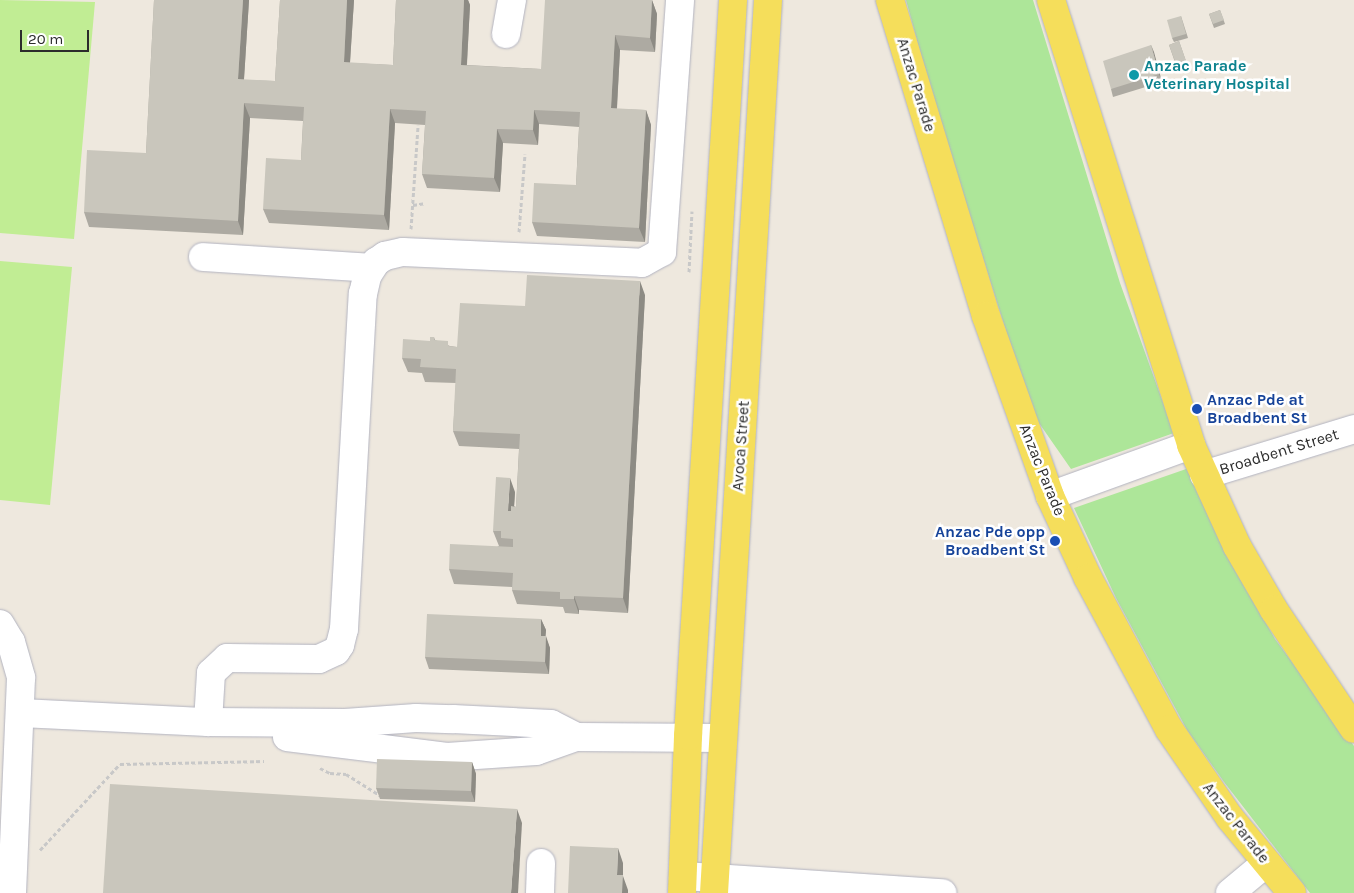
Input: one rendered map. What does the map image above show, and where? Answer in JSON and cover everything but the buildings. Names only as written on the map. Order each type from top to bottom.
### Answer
[{"type":"main road","points":[[683,884],[688,736],[733,0]]},
{"type":"main road","name":"Avoca Street","points":[[715,885],[768,0]]},
{"type":"main road","name":"Anzac Parade","points":[[890,0],[986,316],[1050,496],[1088,578],[1169,729],[1199,775],[1266,863],[1292,893]]},
{"type":"main road","points":[[1051,0],[1191,445],[1237,546],[1274,610],[1354,730]]},
{"type":"main road","points":[[719,239],[754,241]]},
{"type":"street","points":[[506,34],[512,0]]},
{"type":"street","points":[[208,722],[211,673],[227,658],[319,659],[336,651],[340,645],[344,629],[364,294],[371,268],[385,256],[409,252],[642,263],[662,252],[680,0]]},
{"type":"street","points":[[203,257],[371,268]]},
{"type":"street","name":"Broadbent Street","points":[[1204,475],[1354,429]]},
{"type":"street","points":[[1050,496],[1191,445]]},
{"type":"street","points":[[0,624],[11,642],[20,672],[21,713],[12,893]]},
{"type":"street","points":[[21,713],[208,722],[345,723],[416,718],[453,719],[551,724],[576,737]]},
{"type":"street","points":[[208,722],[238,732],[447,757],[536,751],[576,737],[688,736],[723,738]]},
{"type":"street","points":[[540,893],[541,863]]},
{"type":"street","points":[[1230,893],[1266,863]]},
{"type":"street","points":[[683,884],[942,893]]},
{"type":"path","points":[[409,252],[418,125]]},
{"type":"path","points":[[518,257],[525,154]]},
{"type":"path","points":[[413,205],[426,203]]},
{"type":"path","points":[[14,858],[32,859],[120,764],[264,761]]},
{"type":"path","points":[[316,765],[330,773],[346,774],[371,792],[380,794],[380,799],[388,799]]},
{"type":"green space","points":[[0,0],[95,2],[74,239],[0,233]]},
{"type":"green space","points":[[906,0],[1033,0],[1120,283],[1174,433],[1071,469],[1032,413],[934,103]]},
{"type":"green space","points":[[0,261],[72,267],[50,505],[0,500]]},
{"type":"green space","points":[[1189,468],[1219,539],[1275,639],[1354,746],[1354,893],[1310,893],[1224,782],[1187,730],[1116,598],[1074,508]]},
{"type":"place","name":"Anzac Parade Veterinary Hospital","points":[[1134,75]]},
{"type":"place","name":"Anzac Pde at Broadbent St","points":[[1197,409]]},
{"type":"place","name":"Anzac Pde opp Broadbent St","points":[[1055,541]]}]
